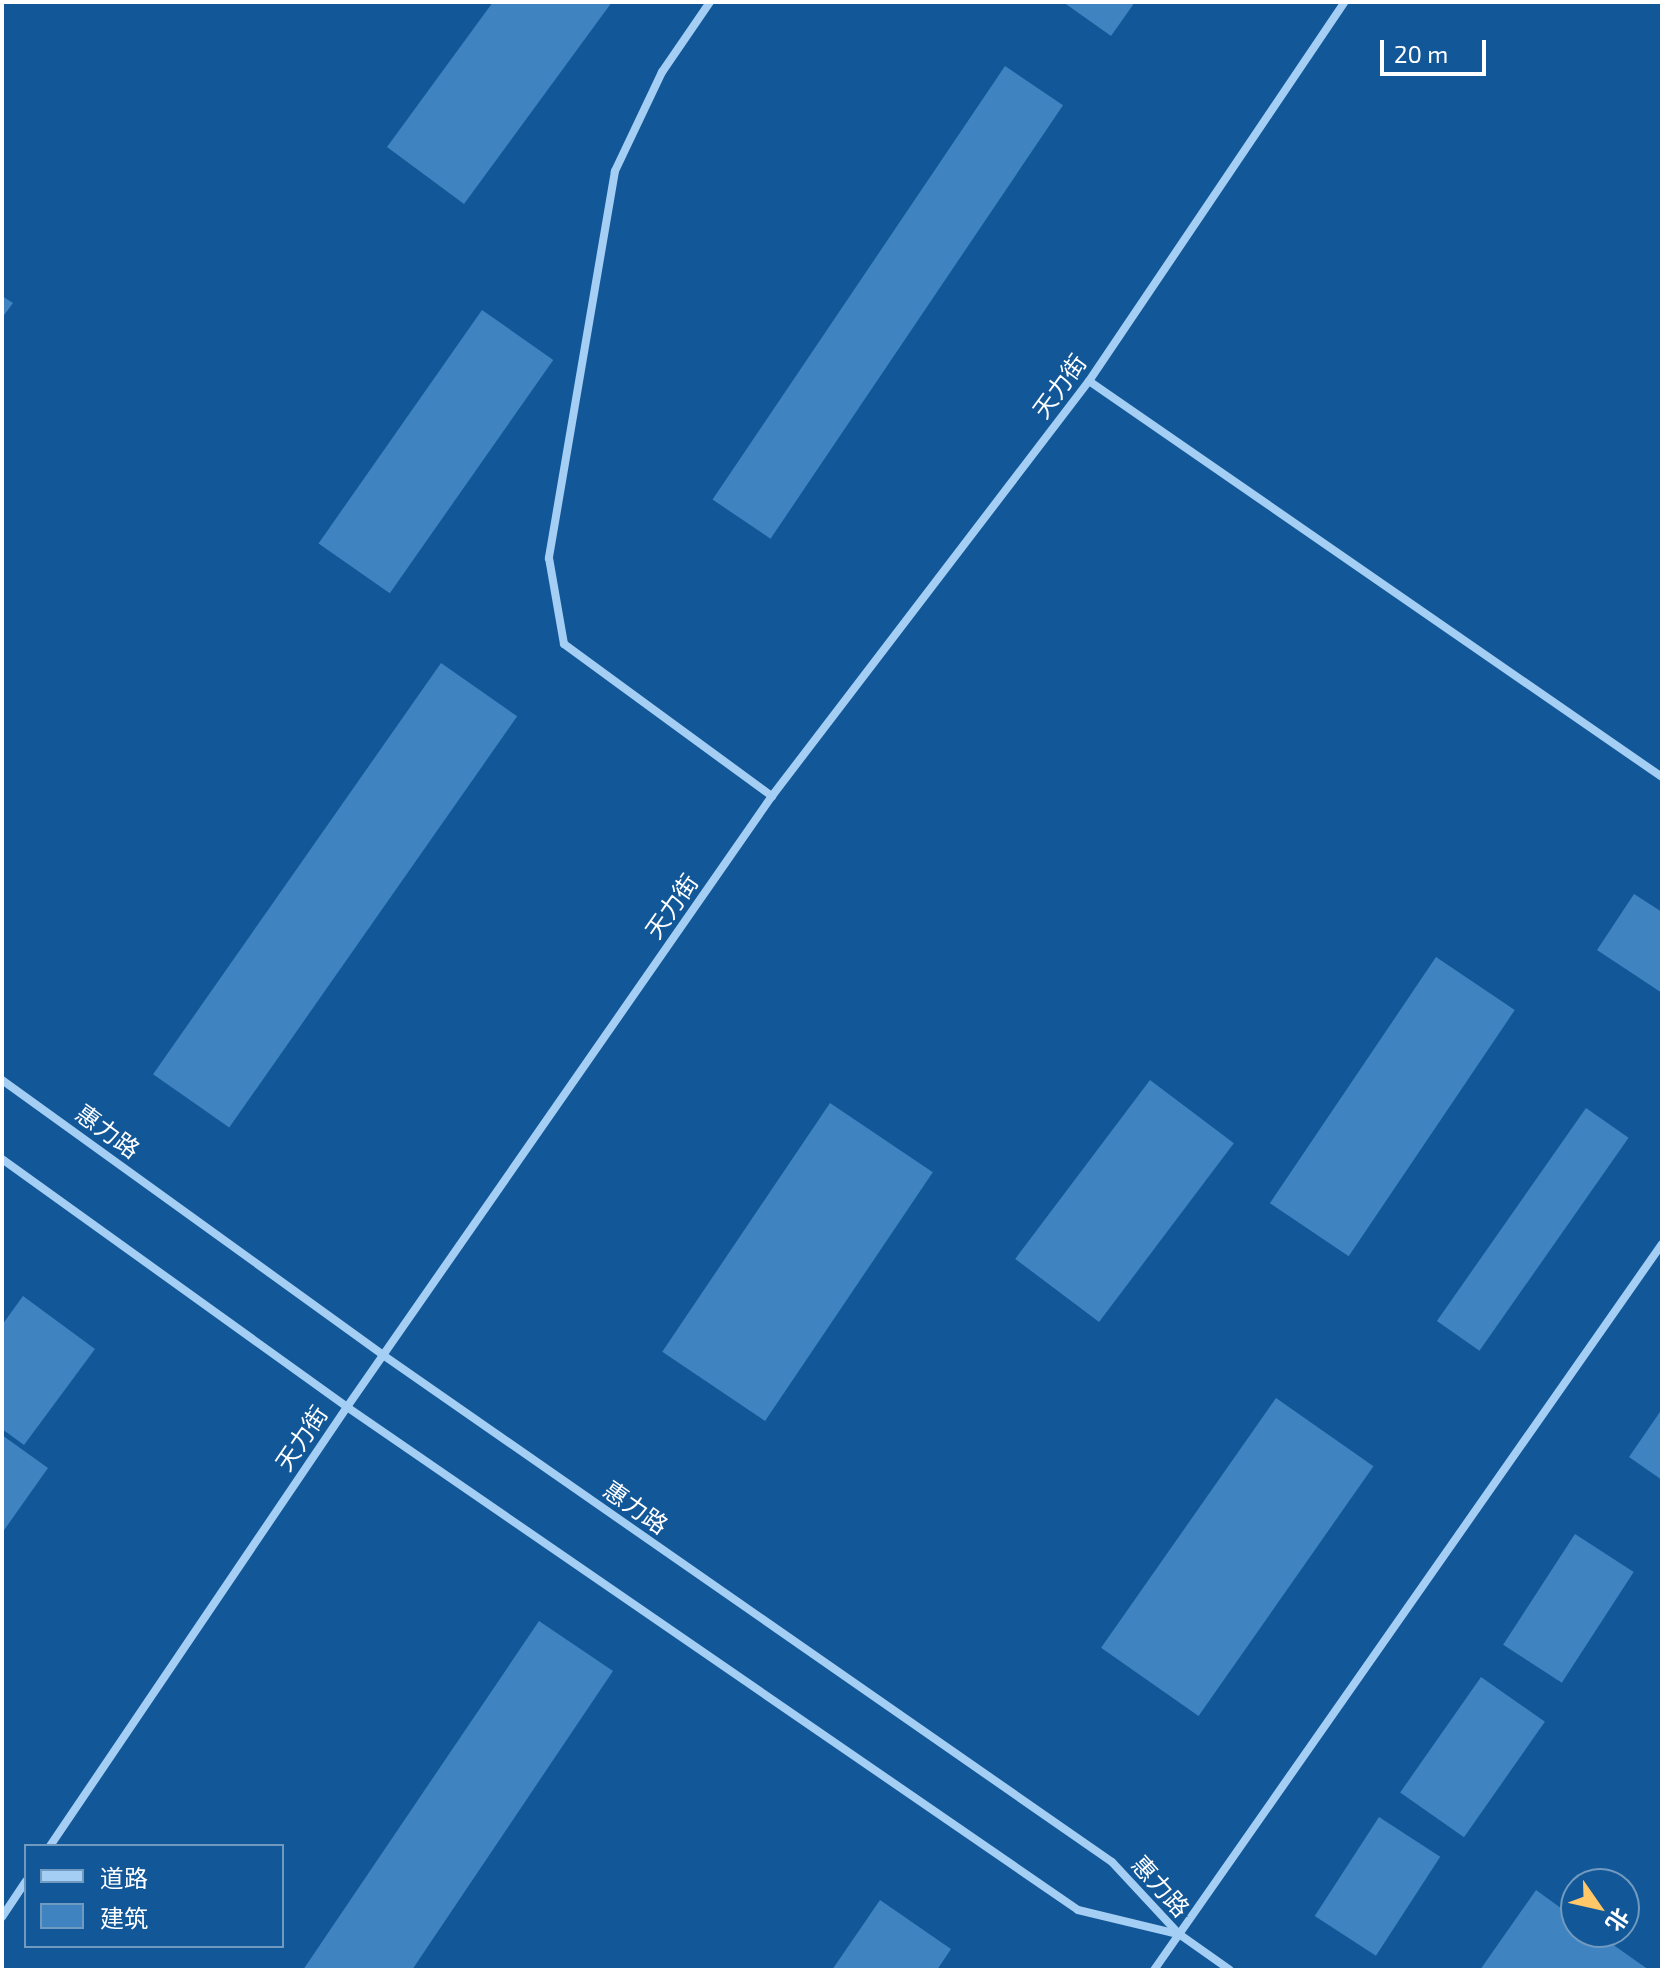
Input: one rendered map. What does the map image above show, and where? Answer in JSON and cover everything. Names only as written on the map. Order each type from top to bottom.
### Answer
[{"type":"street","points":[[710,2],[662,72],[615,171],[549,558],[564,644],[772,796]]},
{"type":"street","name":"天力街","points":[[51,1844],[347,1407],[772,796],[1089,381],[1345,2]]},
{"type":"street","points":[[1089,381],[1662,777]]},
{"type":"street","name":"惠力路","points":[[2,1080],[383,1355],[1112,1862],[1179,1934]]},
{"type":"street","name":"惠力路","points":[[2,1159],[347,1407],[1078,1910],[1179,1934]]},
{"type":"street","points":[[1154,1970],[1662,1244]]},
{"type":"street","points":[[2,1917],[24,1884]]},
{"type":"street","points":[[1179,1934],[1230,1970]]},
{"type":"building","points":[[493,2],[612,2],[464,204],[387,147]]},
{"type":"building","points":[[1063,2],[1135,2],[1111,36]]},
{"type":"building","points":[[1005,66],[1063,105],[771,539],[713,500]]},
{"type":"building","points":[[2,296],[13,303],[2,318]]},
{"type":"building","points":[[482,310],[553,360],[390,593],[319,543]]},
{"type":"building","points":[[441,663],[517,716],[229,1128],[153,1074]]},
{"type":"building","points":[[1634,894],[1662,912],[1662,993],[1597,950]]},
{"type":"building","points":[[1436,957],[1515,1010],[1349,1256],[1270,1203]]},
{"type":"building","points":[[1150,1080],[1234,1143],[1099,1322],[1015,1259]]},
{"type":"building","points":[[830,1103],[933,1172],[765,1421],[662,1352]]},
{"type":"building","points":[[1586,1108],[1629,1138],[1479,1351],[1437,1321]]},
{"type":"building","points":[[23,1296],[95,1349],[24,1445],[2,1429],[2,1325]]},
{"type":"building","points":[[1276,1398],[1373,1466],[1199,1716],[1101,1648]]},
{"type":"building","points":[[1662,1409],[1662,1480],[1629,1457]]},
{"type":"building","points":[[2,1435],[48,1468],[2,1533]]},
{"type":"building","points":[[1575,1534],[1634,1572],[1562,1683],[1503,1645]]},
{"type":"building","points":[[539,1621],[613,1671],[412,1970],[303,1970]]},
{"type":"building","points":[[1481,1677],[1545,1722],[1464,1837],[1400,1793]]},
{"type":"building","points":[[1379,1817],[1440,1857],[1376,1956],[1315,1916]]},
{"type":"building","points":[[1536,1890],[1560,1907],[1560,1948],[1618,1948],[1649,1970],[1480,1970]]},
{"type":"building","points":[[880,1900],[951,1949],[937,1970],[832,1970]]}]
